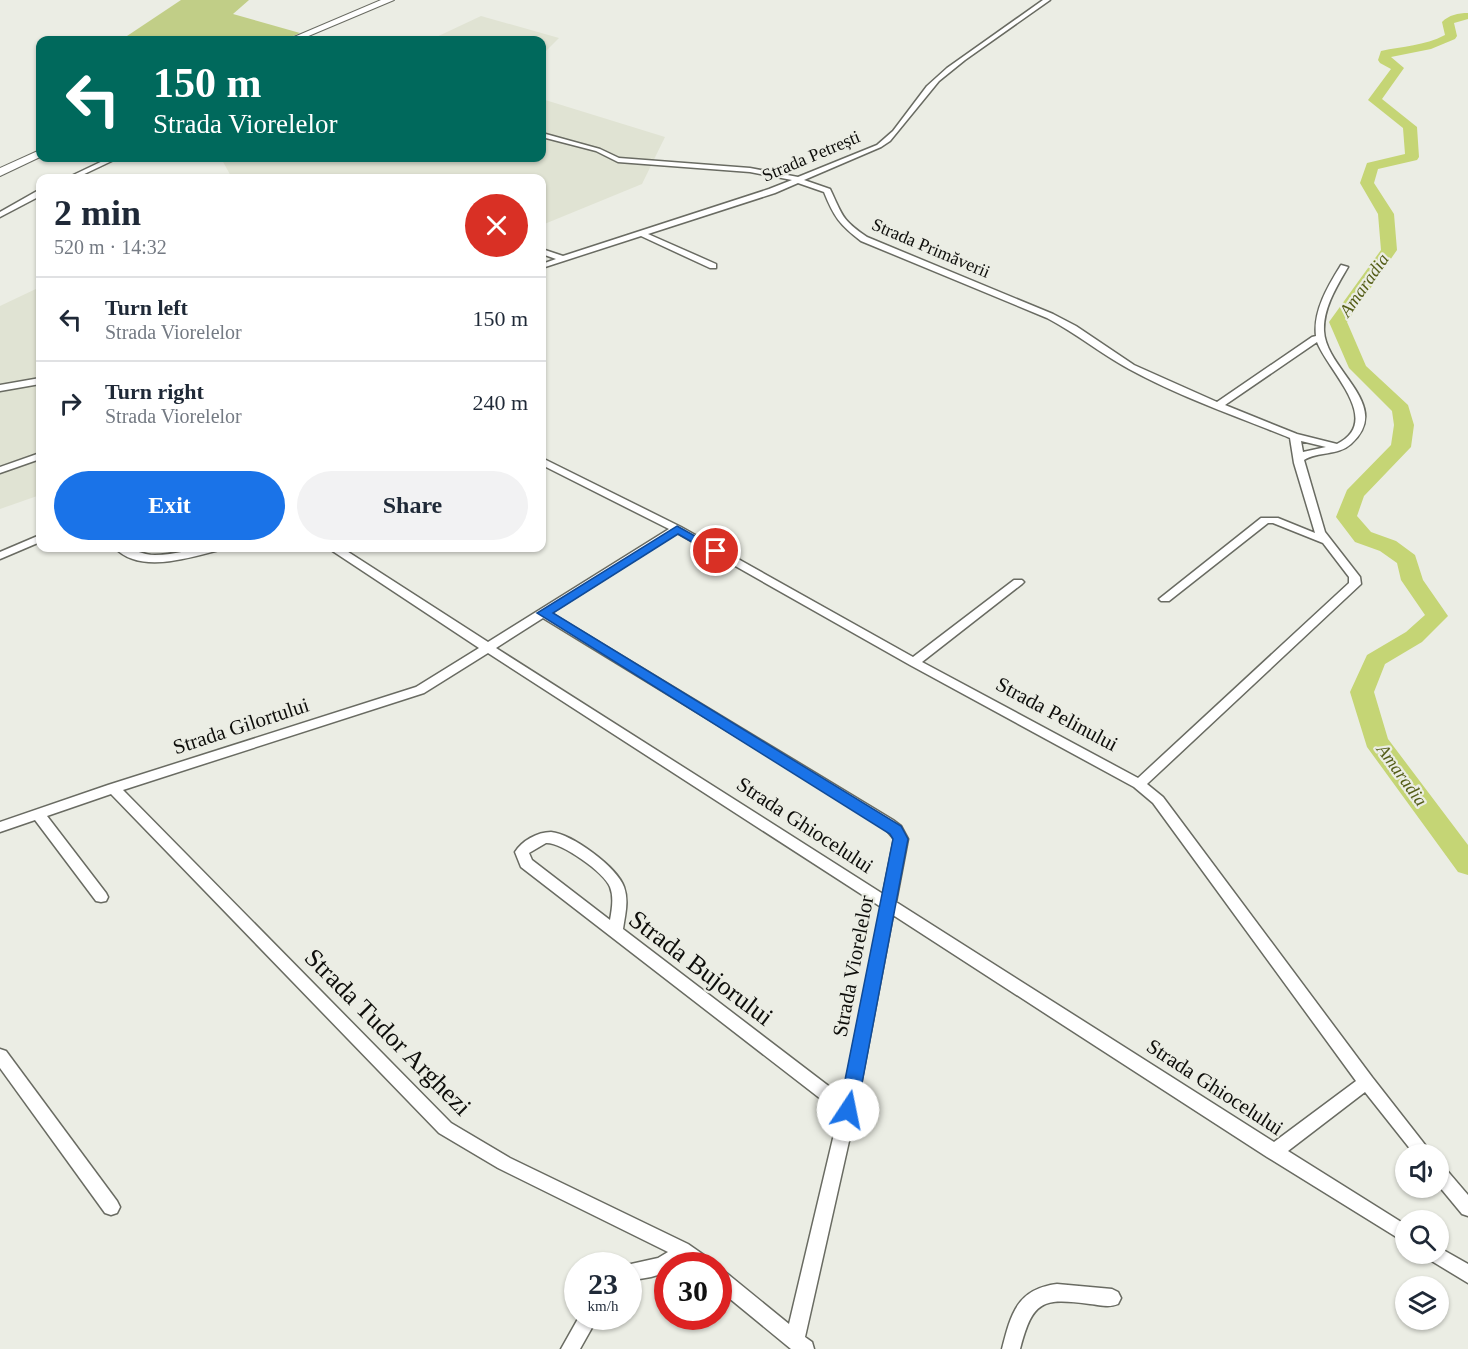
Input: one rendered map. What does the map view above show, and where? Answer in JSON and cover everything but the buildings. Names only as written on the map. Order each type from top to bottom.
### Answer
[{"type":"main road","points":[[302,36],[389,0]]},
{"type":"main road","points":[[0,172],[36,155]]},
{"type":"street","name":"Strada Petrești","points":[[546,265],[800,180],[887,141],[937,80],[1047,0]]},
{"type":"street","name":"Strada Primăverii","points":[[546,136],[598,150],[618,160],[750,170],[800,180],[827,191],[837,214],[846,226],[864,239],[1050,316],[1073,328],[1131,367],[1217,406],[1293,436],[1337,447]]},
{"type":"street","points":[[80,174],[105,162]]},
{"type":"street","points":[[0,215],[36,195]]},
{"type":"street","points":[[642,234],[712,267]]},
{"type":"street","points":[[546,252],[563,259]]},
{"type":"street","points":[[1298,459],[1312,452],[1337,447],[1351,439],[1359,424],[1362,409],[1359,400],[1327,358],[1320,339],[1324,306],[1344,267]]},
{"type":"street","points":[[1217,406],[1315,339],[1320,339]]},
{"type":"street","points":[[0,388],[36,382]]},
{"type":"street","points":[[1139,784],[1352,588],[1354,577],[1324,540],[1308,497],[1298,459],[1296,440],[1293,436]]},
{"type":"street","points":[[0,470],[36,457]]},
{"type":"street","name":"Strada Pelinului","points":[[546,463],[677,529],[914,662],[1139,784],[1158,800],[1366,1082],[1416,1144]]},
{"type":"street","points":[[1165,599],[1265,520],[1274,520],[1324,540]]},
{"type":"street","points":[[486,647],[677,529]]},
{"type":"street","points":[[0,555],[36,540]]},
{"type":"street","points":[[125,552],[148,558],[172,557],[196,552]]},
{"type":"street","name":"Strada Ghiocelului","points":[[341,552],[1395,1228]]},
{"type":"street","points":[[914,662],[1018,582]]},
{"type":"street","name":"Strada Viorelelor","points":[[543,613],[896,830],[900,839],[800,1345]]},
{"type":"street","name":"Strada Gilortului","points":[[0,827],[420,690],[486,647]]},
{"type":"street","name":"Strada Tudor Arghezi","points":[[114,788],[445,1128],[504,1163],[685,1252]]},
{"type":"street","points":[[38,814],[100,897]]},
{"type":"street","name":"Strada Bujorului","points":[[615,932],[621,898],[614,879],[585,856],[556,838],[543,838],[530,844],[522,852],[526,864],[615,932],[848,1110]]},
{"type":"street","points":[[0,1056],[111,1208]]},
{"type":"street","points":[[1273,1152],[1366,1082]]},
{"type":"street","points":[[1449,1185],[1468,1208]]},
{"type":"street","points":[[642,1269],[666,1264],[677,1257],[682,1250]]},
{"type":"street","points":[[1449,1262],[1468,1274]]},
{"type":"street","points":[[732,1289],[800,1345]]},
{"type":"street","points":[[1011,1349],[1016,1324],[1024,1308],[1035,1298],[1052,1292],[1112,1298]]},
{"type":"street","points":[[570,1349],[581,1330]]},
{"type":"shaded area","points":[[481,16],[559,38],[546,51],[546,36],[438,36]]},
{"type":"shaded area","points":[[546,100],[665,137],[642,184],[546,223],[546,174],[230,174],[223,162],[546,162]]},
{"type":"shaded area","points":[[36,289],[36,496],[0,509],[0,306]]},
{"type":"green space","points":[[181,0],[249,0],[233,14],[300,33],[293,36],[127,36]]},
{"type":"waterway","name":"Amaradia","points":[[1468,16],[1460,16],[1448,22],[1451,36],[1435,44],[1385,54],[1384,60],[1398,68],[1394,77],[1375,100],[1410,127],[1412,157],[1372,166],[1367,183],[1386,214],[1389,250],[1338,322],[1358,368],[1401,409],[1404,425],[1401,447],[1354,494],[1346,517],[1363,537],[1388,546],[1407,560],[1412,580],[1437,616],[1414,637],[1375,660],[1362,692],[1376,741],[1468,865]]},
{"type":"route","points":[[716,551],[677,529],[543,613],[896,830],[900,839],[848,1110]]}]
